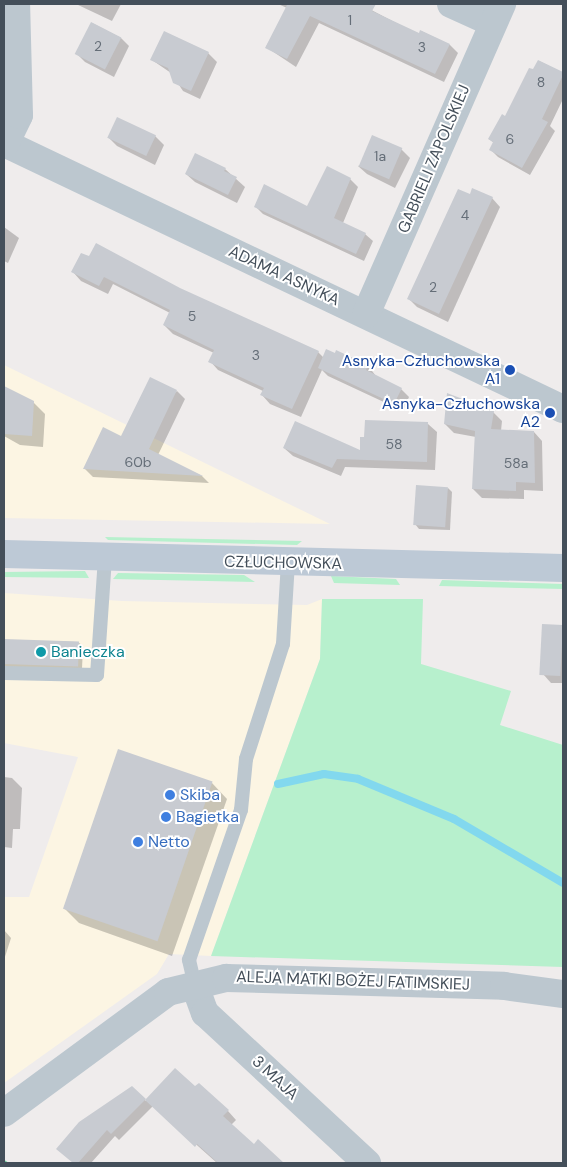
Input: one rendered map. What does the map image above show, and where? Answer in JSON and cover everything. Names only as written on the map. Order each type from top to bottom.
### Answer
[{"type":"main road","name":"CZŁUCHOWSKA","points":[[4,554],[288,563],[563,568]]},
{"type":"street","points":[[5,144],[19,115],[16,4]]},
{"type":"street","points":[[451,4],[497,13]]},
{"type":"street","name":"GABRIELI ZAPOLSKIEJ","points":[[366,314],[497,13]]},
{"type":"street","name":"ADAMA ASNYKA","points":[[5,144],[563,409]]},
{"type":"street","name":"ALEJA MATKI BOŻEJ FATIMSKIEJ","points":[[4,1113],[168,992],[226,978],[504,986],[563,994]]},
{"type":"street","name":"3 MAJA","points":[[196,986],[206,1013],[367,1163]]},
{"type":"lane","points":[[4,673],[97,675],[105,557]]},
{"type":"lane","points":[[196,986],[189,960],[241,810],[246,759],[283,644],[288,563]]},
{"type":"path","points":[[4,1160],[7,1163]]},
{"type":"shaded area","points":[[4,365],[330,524],[4,518]]},
{"type":"shaded area","points":[[4,593],[122,601],[307,605],[322,599],[320,659],[211,956],[169,954],[157,974],[4,1083],[4,897],[29,897],[78,757],[4,743]]},
{"type":"green space","points":[[105,537],[302,541],[297,545],[108,540]]},
{"type":"green space","points":[[85,571],[89,578],[4,577],[4,572]]},
{"type":"green space","points":[[118,573],[244,575],[255,582],[113,579]]},
{"type":"green space","points":[[331,576],[396,579],[400,585],[334,583]]},
{"type":"green space","points":[[442,580],[563,584],[563,589],[439,586]]},
{"type":"green space","points":[[322,599],[423,599],[421,664],[511,691],[500,725],[563,745],[563,967],[211,956],[320,659]]},
{"type":"building","points":[[285,4],[376,4],[372,11],[419,33],[420,30],[450,44],[435,74],[310,16],[287,59],[265,48],[287,5]]},
{"type":"building","points":[[91,22],[121,37],[105,70],[75,54]]},
{"type":"building","points":[[164,31],[209,52],[191,91],[173,83],[168,68],[150,60]]},
{"type":"building","points":[[538,60],[563,72],[563,75],[542,119],[548,122],[522,168],[489,150],[493,142],[488,139],[502,114],[505,116],[529,68],[533,69]]},
{"type":"building","points":[[117,117],[156,135],[146,156],[107,138]]},
{"type":"building","points":[[372,135],[402,148],[389,179],[359,166]]},
{"type":"building","points":[[195,153],[226,168],[224,171],[237,177],[228,195],[185,174]]},
{"type":"building","points":[[327,166],[351,178],[334,218],[366,233],[356,254],[254,207],[264,184],[307,206]]},
{"type":"building","points":[[472,188],[493,197],[439,314],[407,299],[458,189],[470,194]]},
{"type":"building","points":[[96,243],[180,288],[319,351],[292,409],[260,395],[264,388],[208,362],[214,350],[163,325],[170,310],[104,277],[99,286],[71,272],[81,253],[89,256]]},
{"type":"building","points":[[326,349],[335,353],[336,350],[368,365],[366,370],[402,388],[394,404],[318,368]]},
{"type":"building","points":[[150,377],[177,390],[149,449],[203,476],[83,469],[103,427],[121,436]]},
{"type":"building","points":[[4,386],[34,401],[32,436],[4,434]]},
{"type":"building","points":[[447,393],[494,411],[491,429],[534,431],[535,483],[516,482],[516,491],[472,489],[475,431],[444,424]]},
{"type":"building","points":[[365,420],[428,422],[427,462],[337,459],[332,468],[283,448],[295,421],[360,450],[360,437],[364,437]]},
{"type":"building","points":[[416,485],[448,487],[445,527],[413,525]]},
{"type":"building","points":[[542,624],[563,625],[560,676],[539,675]]},
{"type":"building","name":"Banieczka","points":[[4,639],[79,642],[78,667],[4,664]]},
{"type":"building","name":"Netto","points":[[118,749],[213,782],[158,941],[63,909]]},
{"type":"building","points":[[175,1068],[195,1086],[199,1083],[229,1110],[223,1116],[254,1144],[258,1139],[284,1163],[218,1163],[197,1144],[195,1147],[145,1100]]},
{"type":"building","points":[[132,1086],[146,1099],[111,1134],[107,1130],[78,1163],[73,1163],[56,1149],[79,1122]]},
{"type":"waterway","points":[[278,784],[324,774],[358,779],[454,819],[563,883]]},
{"type":"place","name":"Asnyka-Człuchowska A1","points":[[510,370]]},
{"type":"place","name":"Asnyka-Człuchowska A2","points":[[550,413]]},
{"type":"place","name":"Banieczka","points":[[41,652]]},
{"type":"place","name":"Skiba","points":[[170,795]]},
{"type":"place","name":"Bagietka","points":[[166,817]]},
{"type":"place","name":"Netto","points":[[138,842]]}]
